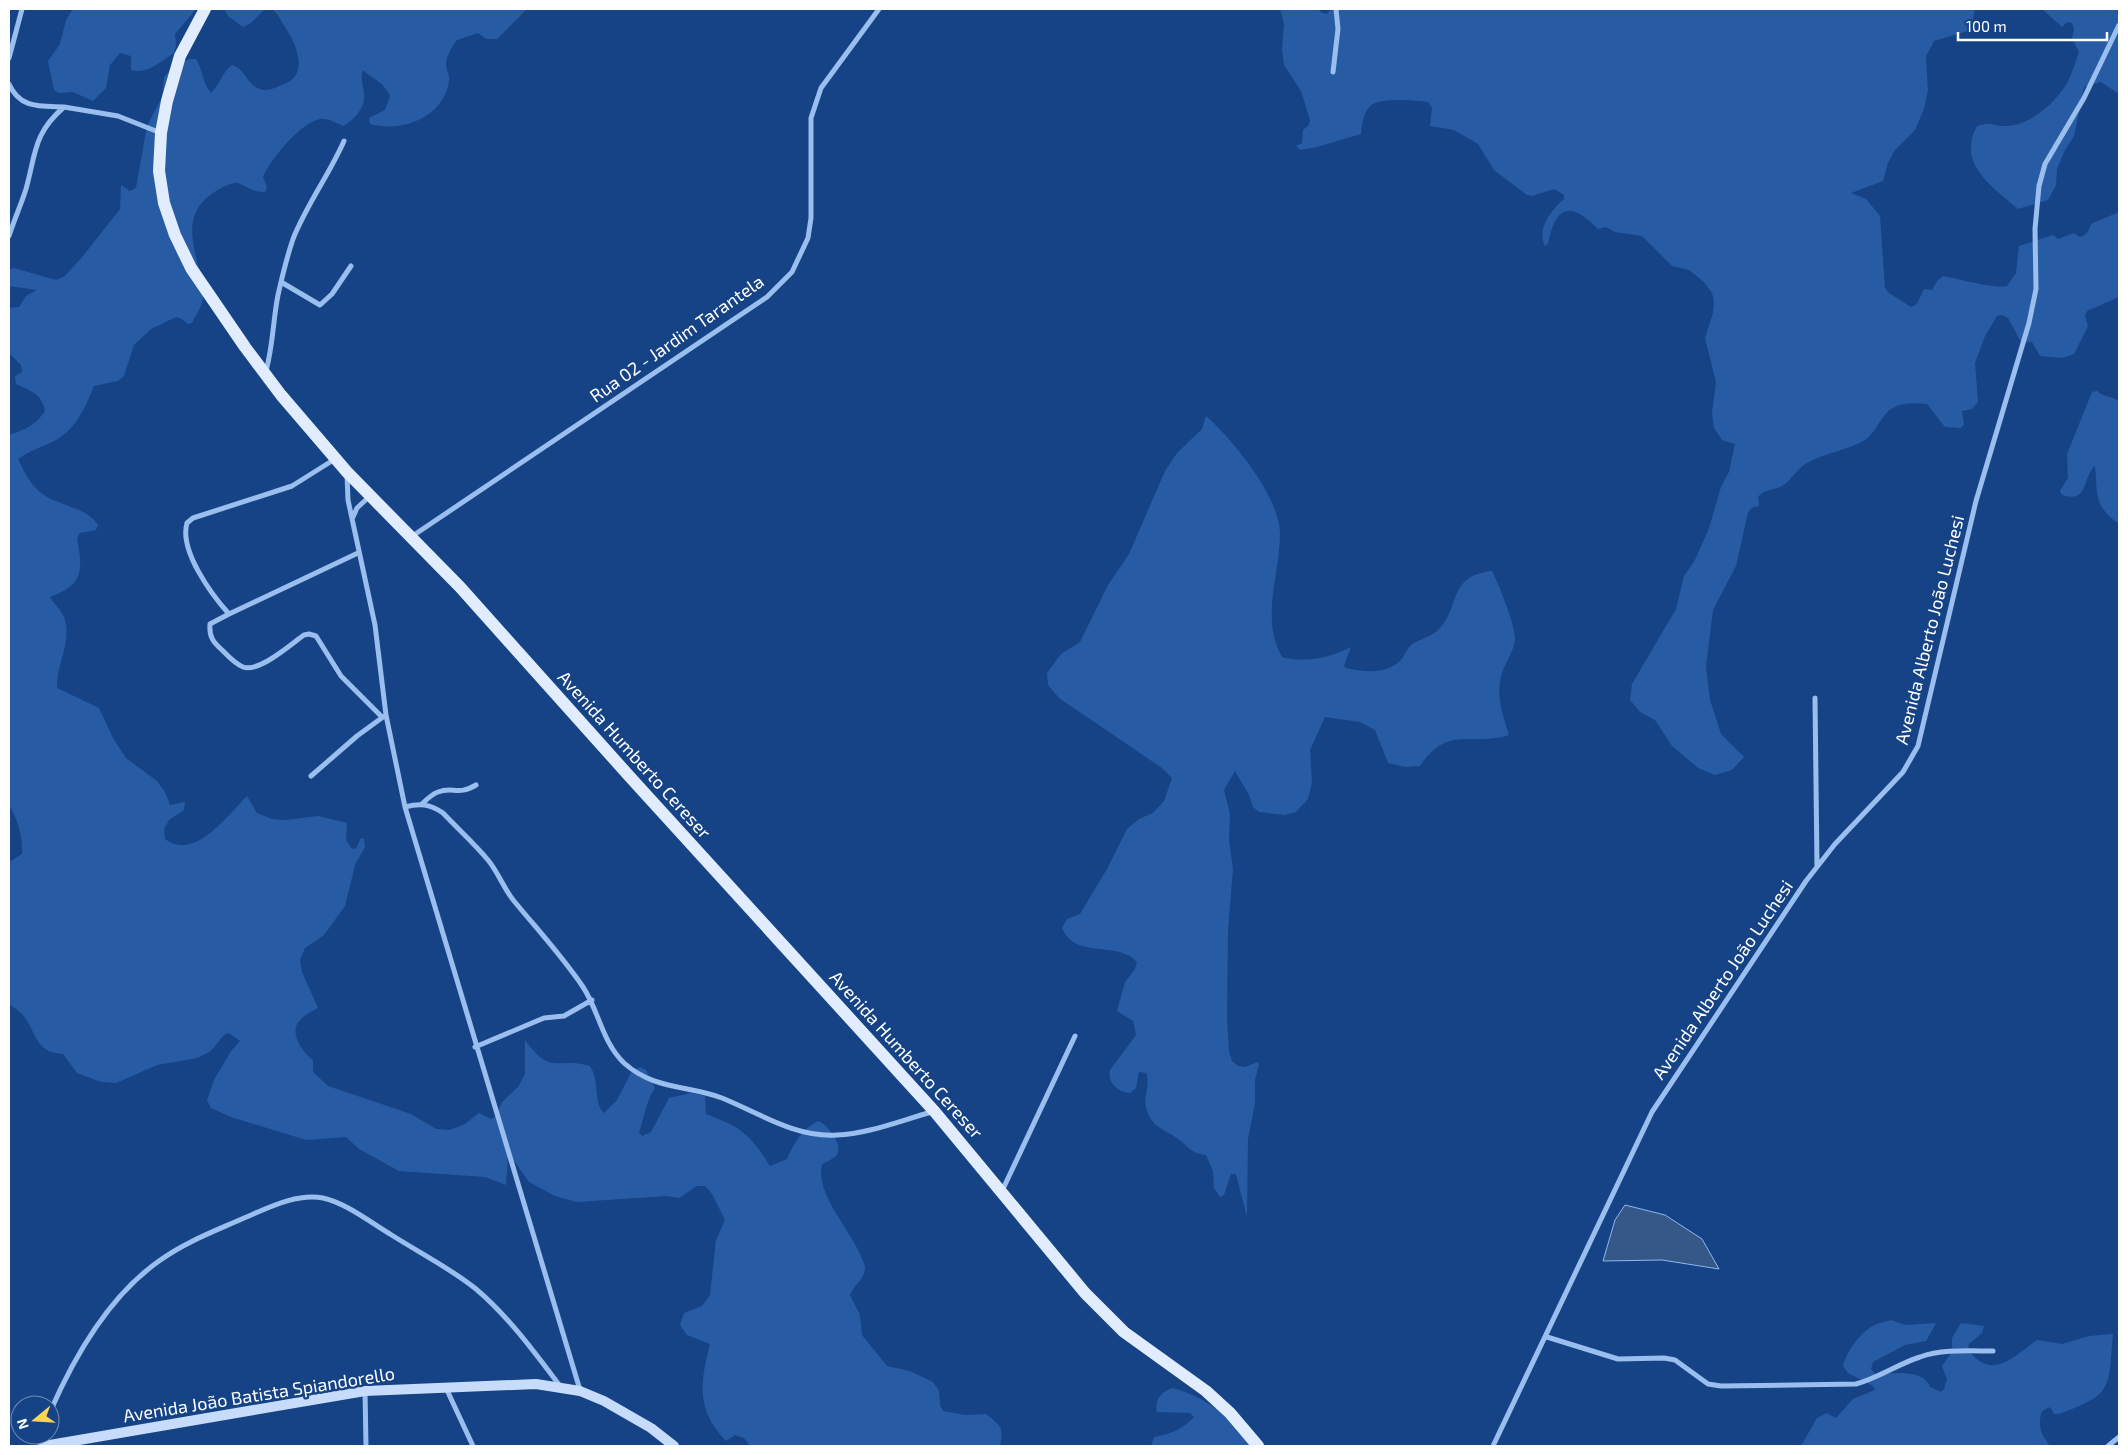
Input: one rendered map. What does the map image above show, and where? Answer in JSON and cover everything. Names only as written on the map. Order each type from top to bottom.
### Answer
[{"type":"main road","name":"Avenida Humberto Cereser","points":[[205,9],[180,56],[167,101],[161,133],[159,171],[164,203],[191,268],[265,374],[347,472],[460,587],[935,1112],[1085,1293],[1110,1319],[1143,1346],[1206,1390],[1230,1413],[1258,1446]]},
{"type":"street","points":[[9,54],[22,9]]},
{"type":"street","name":"Rua 02 - Jardim Tarantela","points":[[411,537],[767,297],[792,272],[808,238],[811,218],[809,139],[813,110],[821,88],[879,9]]},
{"type":"street","points":[[1333,72],[1338,29],[1336,9]]},
{"type":"street","name":"Avenida Alberto João Luchesi","points":[[1493,1446],[1547,1337],[1614,1189],[1652,1112],[1817,866],[1903,772],[1918,746],[1976,501],[2031,314],[2036,289],[2036,229],[2039,186],[2046,164],[2084,98],[2119,25]]},
{"type":"street","points":[[9,84],[13,93],[28,105],[64,107],[118,116],[161,133]]},
{"type":"street","points":[[9,236],[26,189],[40,134],[49,120],[64,107]]},
{"type":"street","points":[[265,374],[270,355],[281,282],[293,240],[307,208],[330,172],[344,141]]},
{"type":"street","points":[[281,282],[320,305],[332,294],[351,266]]},
{"type":"street","points":[[229,614],[205,582],[196,565],[186,536],[187,523],[193,518],[292,486],[336,459]]},
{"type":"street","points":[[347,472],[346,488],[358,552],[375,625],[384,716],[405,807],[475,1047],[580,1391]]},
{"type":"street","points":[[353,518],[357,508],[370,496]]},
{"type":"street","points":[[358,552],[210,624],[209,634],[212,641],[233,661],[244,668],[254,668],[265,663],[304,635],[316,636],[341,676],[384,716]]},
{"type":"street","points":[[1815,698],[1817,866]]},
{"type":"street","points":[[311,776],[357,736],[384,716]]},
{"type":"street","points":[[422,804],[436,792],[449,789],[466,791],[476,785]]},
{"type":"street","points":[[405,807],[422,804],[435,807],[489,861],[512,899],[574,974],[592,1000],[600,1026],[623,1062],[637,1073],[661,1085],[694,1090],[722,1098],[789,1127],[821,1135],[838,1135],[935,1112]]},
{"type":"street","points":[[475,1047],[544,1018],[564,1016],[592,1000]]},
{"type":"street","points":[[1002,1191],[1075,1036]]},
{"type":"street","points":[[57,1395],[63,1381],[108,1313],[139,1276],[167,1256],[207,1235],[273,1206],[297,1199],[310,1198],[334,1202],[383,1230],[475,1289],[500,1313],[560,1386]]},
{"type":"street","points":[[1547,1337],[1618,1359],[1670,1359],[1689,1369],[1708,1384],[1721,1386],[1856,1384],[1868,1381],[1922,1356],[1944,1352],[1993,1351]]},
{"type":"street","name":"Avenida João Batista Spiandorello","points":[[47,1446],[365,1391],[445,1386],[526,1384],[560,1386],[580,1391],[628,1415],[674,1446]]},
{"type":"street","points":[[445,1386],[473,1446]]},
{"type":"street","points":[[365,1391],[366,1446]]},
{"type":"street","points":[[2108,1446],[2119,1437]]},
{"type":"shaded area","points":[[73,9],[196,9],[175,34],[176,46],[174,53],[148,69],[137,71],[131,70],[131,56],[120,53],[110,65],[106,88],[93,101],[73,92],[59,93],[54,90],[48,61],[60,44],[66,20]]},
{"type":"shaded area","points":[[224,9],[265,9],[251,23],[243,27],[228,16]]},
{"type":"shaded area","points":[[272,9],[527,9],[497,39],[486,39],[478,33],[457,40],[446,62],[449,78],[446,93],[431,113],[408,124],[382,126],[370,124],[369,118],[385,110],[390,96],[382,84],[363,70],[363,102],[357,115],[343,126],[332,121],[320,119],[312,122],[295,134],[272,161],[263,177],[267,187],[265,192],[255,191],[234,183],[210,195],[200,206],[194,217],[192,229],[202,282],[203,298],[192,323],[188,324],[176,317],[151,329],[134,345],[124,376],[118,381],[94,386],[84,409],[69,430],[56,440],[18,459],[30,481],[40,492],[47,497],[79,510],[93,519],[98,525],[96,530],[80,533],[77,538],[80,568],[75,581],[69,587],[50,597],[63,614],[67,634],[57,679],[57,688],[99,708],[114,740],[126,758],[157,781],[165,792],[170,805],[185,802],[184,810],[169,820],[164,829],[165,839],[176,845],[187,845],[199,841],[220,824],[247,796],[257,813],[272,819],[285,820],[318,816],[347,823],[346,840],[352,849],[356,848],[361,838],[364,839],[365,847],[355,865],[345,906],[324,935],[305,948],[300,960],[302,972],[318,1008],[301,1019],[297,1024],[296,1035],[301,1047],[313,1060],[313,1072],[328,1086],[411,1114],[436,1129],[450,1130],[465,1124],[479,1113],[491,1119],[495,1117],[502,1102],[518,1087],[525,1074],[525,1040],[534,1051],[548,1062],[590,1066],[595,1078],[599,1104],[604,1113],[617,1100],[632,1071],[640,1067],[646,1070],[655,1088],[639,1132],[642,1136],[651,1132],[669,1098],[691,1093],[705,1096],[706,1114],[728,1123],[744,1133],[770,1166],[787,1159],[803,1132],[812,1124],[818,1121],[822,1123],[830,1130],[838,1146],[836,1156],[822,1164],[823,1187],[834,1210],[855,1244],[865,1267],[863,1276],[850,1295],[860,1315],[862,1335],[887,1366],[910,1371],[933,1382],[939,1391],[940,1405],[943,1411],[965,1415],[986,1414],[991,1418],[1000,1427],[1002,1435],[1000,1446],[750,1446],[744,1438],[735,1435],[726,1441],[716,1430],[709,1418],[703,1396],[704,1371],[710,1344],[687,1335],[680,1325],[684,1313],[702,1306],[710,1295],[716,1240],[725,1220],[712,1194],[705,1186],[697,1186],[679,1198],[667,1196],[577,1202],[555,1196],[529,1182],[515,1162],[508,1157],[506,1185],[485,1177],[399,1171],[359,1149],[346,1137],[306,1140],[231,1117],[211,1108],[207,1100],[214,1080],[231,1051],[240,1041],[229,1033],[224,1035],[211,1051],[197,1058],[157,1065],[116,1083],[101,1082],[77,1073],[63,1054],[46,1050],[37,1040],[22,1014],[9,1004],[9,862],[22,854],[22,841],[15,817],[9,805],[9,435],[20,431],[38,420],[45,411],[44,405],[38,397],[31,391],[16,384],[15,376],[22,372],[21,365],[9,353],[9,308],[19,307],[26,296],[37,290],[9,286],[9,270],[14,268],[56,280],[65,276],[83,256],[120,209],[121,185],[130,191],[136,188],[147,126],[162,97],[164,77],[172,68],[189,59],[196,59],[211,93],[232,65],[241,70],[258,89],[273,89],[291,81],[296,75],[298,67],[297,51],[294,42],[278,15]]},
{"type":"shaded area","points":[[1280,9],[1318,9],[1322,13],[1327,14],[1331,9],[1975,9],[1971,30],[1934,41],[1926,56],[1928,90],[1924,109],[1915,130],[1894,151],[1888,163],[1883,181],[1851,193],[1866,199],[1880,216],[1885,288],[1889,293],[1911,307],[1917,304],[1924,289],[1932,290],[1937,281],[1943,276],[1985,285],[2007,286],[2016,273],[2019,246],[2053,235],[2058,239],[2074,233],[2079,237],[2082,236],[2087,232],[2091,224],[2119,212],[2119,297],[2087,311],[2085,316],[2088,326],[2074,354],[2062,358],[2040,356],[2032,342],[2021,342],[2008,318],[2002,315],[1997,316],[1985,336],[1975,363],[1978,402],[1972,409],[1962,411],[1964,424],[1961,428],[1945,427],[1927,404],[1910,403],[1897,406],[1885,414],[1865,440],[1807,463],[1785,484],[1758,497],[1759,506],[1751,508],[1748,513],[1736,566],[1713,610],[1706,667],[1710,700],[1721,734],[1744,757],[1732,770],[1715,775],[1698,768],[1672,746],[1655,720],[1640,712],[1630,700],[1632,684],[1676,609],[1684,576],[1695,560],[1709,528],[1721,487],[1729,472],[1735,444],[1722,440],[1714,428],[1712,413],[1716,382],[1705,338],[1713,313],[1714,301],[1712,293],[1704,282],[1689,270],[1672,266],[1642,236],[1615,232],[1606,227],[1598,229],[1580,214],[1572,211],[1565,211],[1555,221],[1548,244],[1545,246],[1542,233],[1544,226],[1550,214],[1564,199],[1564,195],[1554,189],[1532,196],[1527,195],[1494,170],[1478,144],[1454,130],[1430,126],[1432,108],[1428,102],[1388,100],[1373,104],[1365,113],[1361,134],[1300,150],[1296,146],[1302,143],[1303,130],[1309,125],[1310,120],[1301,91],[1284,65],[1282,49],[1284,24]]},
{"type":"shaded area","points":[[2042,9],[2119,9],[2119,94],[2101,82],[2084,87],[2074,136],[2064,152],[2057,169],[2056,185],[2048,200],[2018,209],[1980,173],[1974,163],[1971,152],[1972,140],[1977,126],[1987,124],[2016,125],[2032,118],[2053,101],[2066,84],[2079,52],[2072,38],[2074,30],[2072,23],[2067,22],[2062,27]]},
{"type":"shaded area","points":[[2097,391],[2119,401],[2119,524],[2105,511],[2098,499],[2095,466],[2088,476],[2081,493],[2077,496],[2062,495],[2060,491],[2068,478],[2067,454],[2092,392]]},
{"type":"shaded area","points":[[1206,416],[1229,439],[1253,470],[1272,502],[1278,518],[1280,533],[1273,596],[1272,627],[1282,657],[1300,660],[1326,657],[1351,647],[1344,666],[1346,668],[1360,671],[1375,671],[1389,668],[1401,660],[1409,647],[1436,632],[1444,623],[1460,587],[1467,580],[1477,574],[1492,571],[1515,633],[1512,650],[1501,677],[1499,694],[1509,735],[1495,738],[1450,741],[1440,745],[1430,753],[1420,766],[1405,767],[1388,763],[1375,730],[1360,722],[1325,717],[1310,750],[1312,782],[1308,799],[1296,812],[1285,815],[1259,812],[1253,807],[1249,795],[1235,771],[1224,790],[1230,814],[1229,840],[1233,869],[1228,930],[1227,1018],[1229,1052],[1232,1061],[1238,1066],[1245,1067],[1258,1062],[1259,1064],[1255,1080],[1255,1103],[1248,1139],[1247,1217],[1236,1174],[1231,1174],[1224,1195],[1220,1197],[1214,1188],[1213,1171],[1206,1155],[1193,1151],[1151,1119],[1145,1103],[1148,1082],[1146,1073],[1139,1072],[1136,1088],[1130,1093],[1118,1089],[1110,1079],[1110,1070],[1136,1035],[1133,1021],[1117,1011],[1125,982],[1135,969],[1137,962],[1119,952],[1077,944],[1068,938],[1062,928],[1067,919],[1080,914],[1107,869],[1127,829],[1139,819],[1153,813],[1164,801],[1172,778],[1162,768],[1059,698],[1048,685],[1047,673],[1061,654],[1080,642],[1108,585],[1129,554],[1165,471],[1177,453],[1202,429]]},
{"type":"shaded area","points":[[1625,1205],[1665,1215],[1702,1239],[1719,1269],[1662,1260],[1603,1261],[1615,1220]]},
{"type":"shaded area","points":[[1891,1320],[1905,1325],[1936,1323],[1926,1341],[1905,1345],[1873,1362],[1871,1369],[1875,1374],[1906,1373],[1921,1377],[1930,1387],[1941,1392],[1947,1379],[1942,1366],[1952,1352],[1952,1338],[1961,1323],[1984,1326],[1982,1333],[1969,1344],[1968,1349],[1977,1359],[1985,1364],[1994,1365],[2011,1359],[2037,1340],[2062,1344],[2089,1336],[2113,1334],[2108,1378],[2105,1387],[2090,1401],[2059,1414],[2054,1414],[2050,1407],[2042,1411],[2041,1430],[2050,1446],[1801,1446],[1817,1418],[1827,1413],[1836,1418],[1853,1399],[1875,1390],[1873,1386],[1848,1373],[1843,1366],[1851,1348],[1865,1332],[1877,1324]]},
{"type":"shaded area","points":[[1172,1388],[1195,1396],[1217,1409],[1257,1439],[1260,1446],[1151,1446],[1154,1437],[1186,1425],[1194,1417],[1190,1413],[1157,1412],[1156,1408],[1159,1397]]}]
